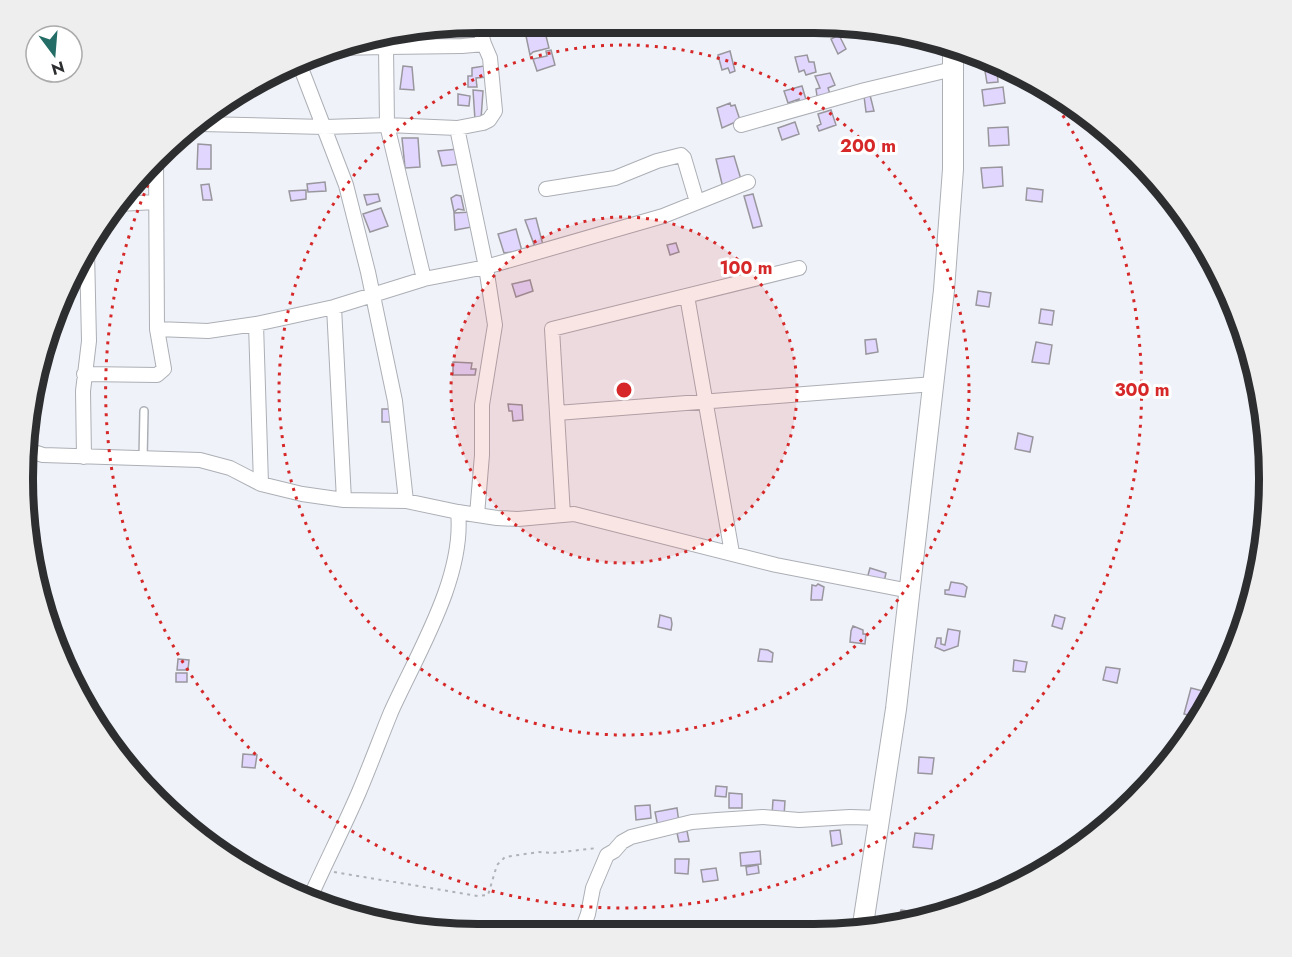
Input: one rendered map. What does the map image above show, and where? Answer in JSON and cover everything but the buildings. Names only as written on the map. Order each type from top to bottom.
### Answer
[{"type":"street","points":[[208,124],[324,127],[387,125],[457,128],[483,123],[489,120],[495,111],[490,58],[481,33]]},
{"type":"street","points":[[366,47],[484,44]]},
{"type":"street","points":[[386,47],[387,125],[424,279]]},
{"type":"street","points":[[864,921],[896,709],[944,290],[953,169],[953,56]]},
{"type":"street","points":[[741,125],[865,90],[953,69]]},
{"type":"street","points":[[302,70],[346,185],[368,272],[395,401],[406,501]]},
{"type":"street","points":[[457,128],[486,267],[495,324],[482,405],[482,454],[477,515]]},
{"type":"street","points":[[546,189],[615,178],[657,161],[681,155],[684,158],[697,202]]},
{"type":"street","points":[[84,374],[157,375],[164,369],[157,329],[156,171]]},
{"type":"street","points":[[157,329],[208,331],[256,324],[334,307],[424,279],[486,267],[663,216],[748,182]]},
{"type":"street","points":[[128,203],[155,202]]},
{"type":"street","points":[[563,515],[552,329],[799,268]]},
{"type":"street","points":[[83,274],[89,341],[83,391],[84,457]]},
{"type":"street","points":[[687,296],[732,553]]},
{"type":"street","points":[[334,307],[344,500]]},
{"type":"street","points":[[256,324],[261,484]]},
{"type":"street","points":[[557,413],[934,384]]},
{"type":"street","points":[[34,452],[43,455],[84,457],[200,460],[230,468],[261,484],[302,494],[344,500],[406,501],[458,512],[518,519],[574,514],[776,565],[910,591]]},
{"type":"street","points":[[313,892],[359,792],[451,576],[460,526],[458,512]]},
{"type":"street","points":[[584,924],[593,888],[603,862],[607,855],[631,837],[692,822],[717,820],[763,817],[799,820],[880,818]]},
{"type":"lane","points":[[143,459],[144,411]]},
{"type":"path","points":[[322,870],[478,896],[488,895],[497,865],[505,857],[619,845]]}]
